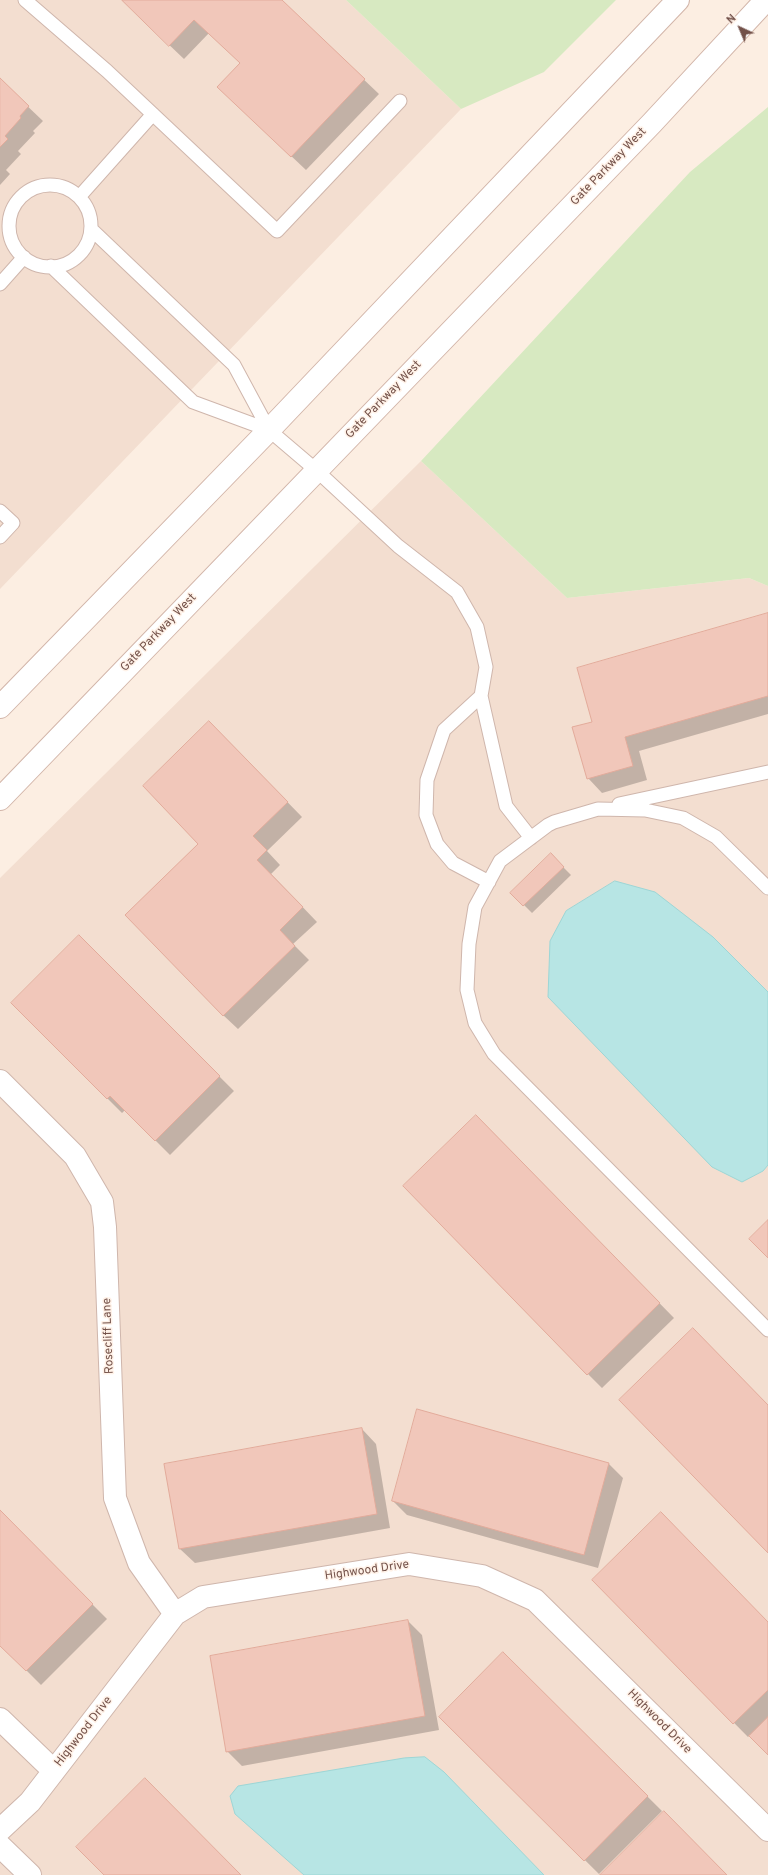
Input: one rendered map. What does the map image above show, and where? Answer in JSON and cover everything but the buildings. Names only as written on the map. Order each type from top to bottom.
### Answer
[{"type":"main road","points":[[0,707],[269,430],[678,0]]},
{"type":"main road","name":"Gate Parkway West","points":[[0,799],[652,123],[766,0]]},
{"type":"main road","name":"Rosecliff Lane","points":[[0,1081],[75,1156],[102,1202],[105,1227],[115,1498],[139,1563],[175,1614]]},
{"type":"main road","name":"Highwood Drive","points":[[0,1830],[30,1802],[175,1614],[203,1597],[409,1564],[482,1576],[535,1600],[768,1830]]},
{"type":"main road","points":[[0,1719],[54,1771]]},
{"type":"main road","points":[[0,1846],[30,1875]]},
{"type":"lane","points":[[32,2],[277,231],[400,101]]},
{"type":"lane","points":[[79,197],[153,114]]},
{"type":"lane","points":[[53,185],[68,189],[79,197],[87,208],[91,229],[90,237],[84,250],[74,260],[58,267],[44,267],[31,263],[15,247],[10,234],[10,220],[14,207],[26,194],[38,187],[53,185]]},
{"type":"lane","points":[[91,229],[234,365],[269,430]]},
{"type":"lane","points":[[0,284],[24,257]]},
{"type":"lane","points":[[51,266],[193,402],[269,430],[316,470],[398,546],[457,592],[477,627],[486,667],[481,696],[506,806],[531,838]]},
{"type":"lane","points":[[0,511],[13,523],[0,537]]},
{"type":"lane","points":[[481,696],[444,730],[427,780],[426,815],[437,844],[453,863],[489,882]]},
{"type":"lane","points":[[768,772],[598,809],[548,825],[500,861],[475,907],[469,944],[467,990],[475,1023],[494,1054],[768,1330]]},
{"type":"lane","points":[[598,809],[645,810],[683,818],[716,837],[768,888]]},
{"type":"shaded area","points":[[0,0],[346,0],[461,109],[0,589]]},
{"type":"shaded area","points":[[421,461],[567,598],[749,578],[768,586],[768,1875],[0,1875],[0,878]]},
{"type":"green space","points":[[346,0],[616,0],[544,72],[461,109]]},
{"type":"green space","points":[[768,107],[768,586],[749,578],[567,598],[421,461],[690,172]]},
{"type":"water","points":[[615,881],[655,892],[713,937],[768,992],[768,1165],[763,1171],[742,1182],[712,1167],[548,997],[550,941],[566,911]]},
{"type":"water","points":[[425,1757],[444,1772],[544,1875],[304,1875],[235,1814],[230,1796],[238,1786],[404,1758]]}]
